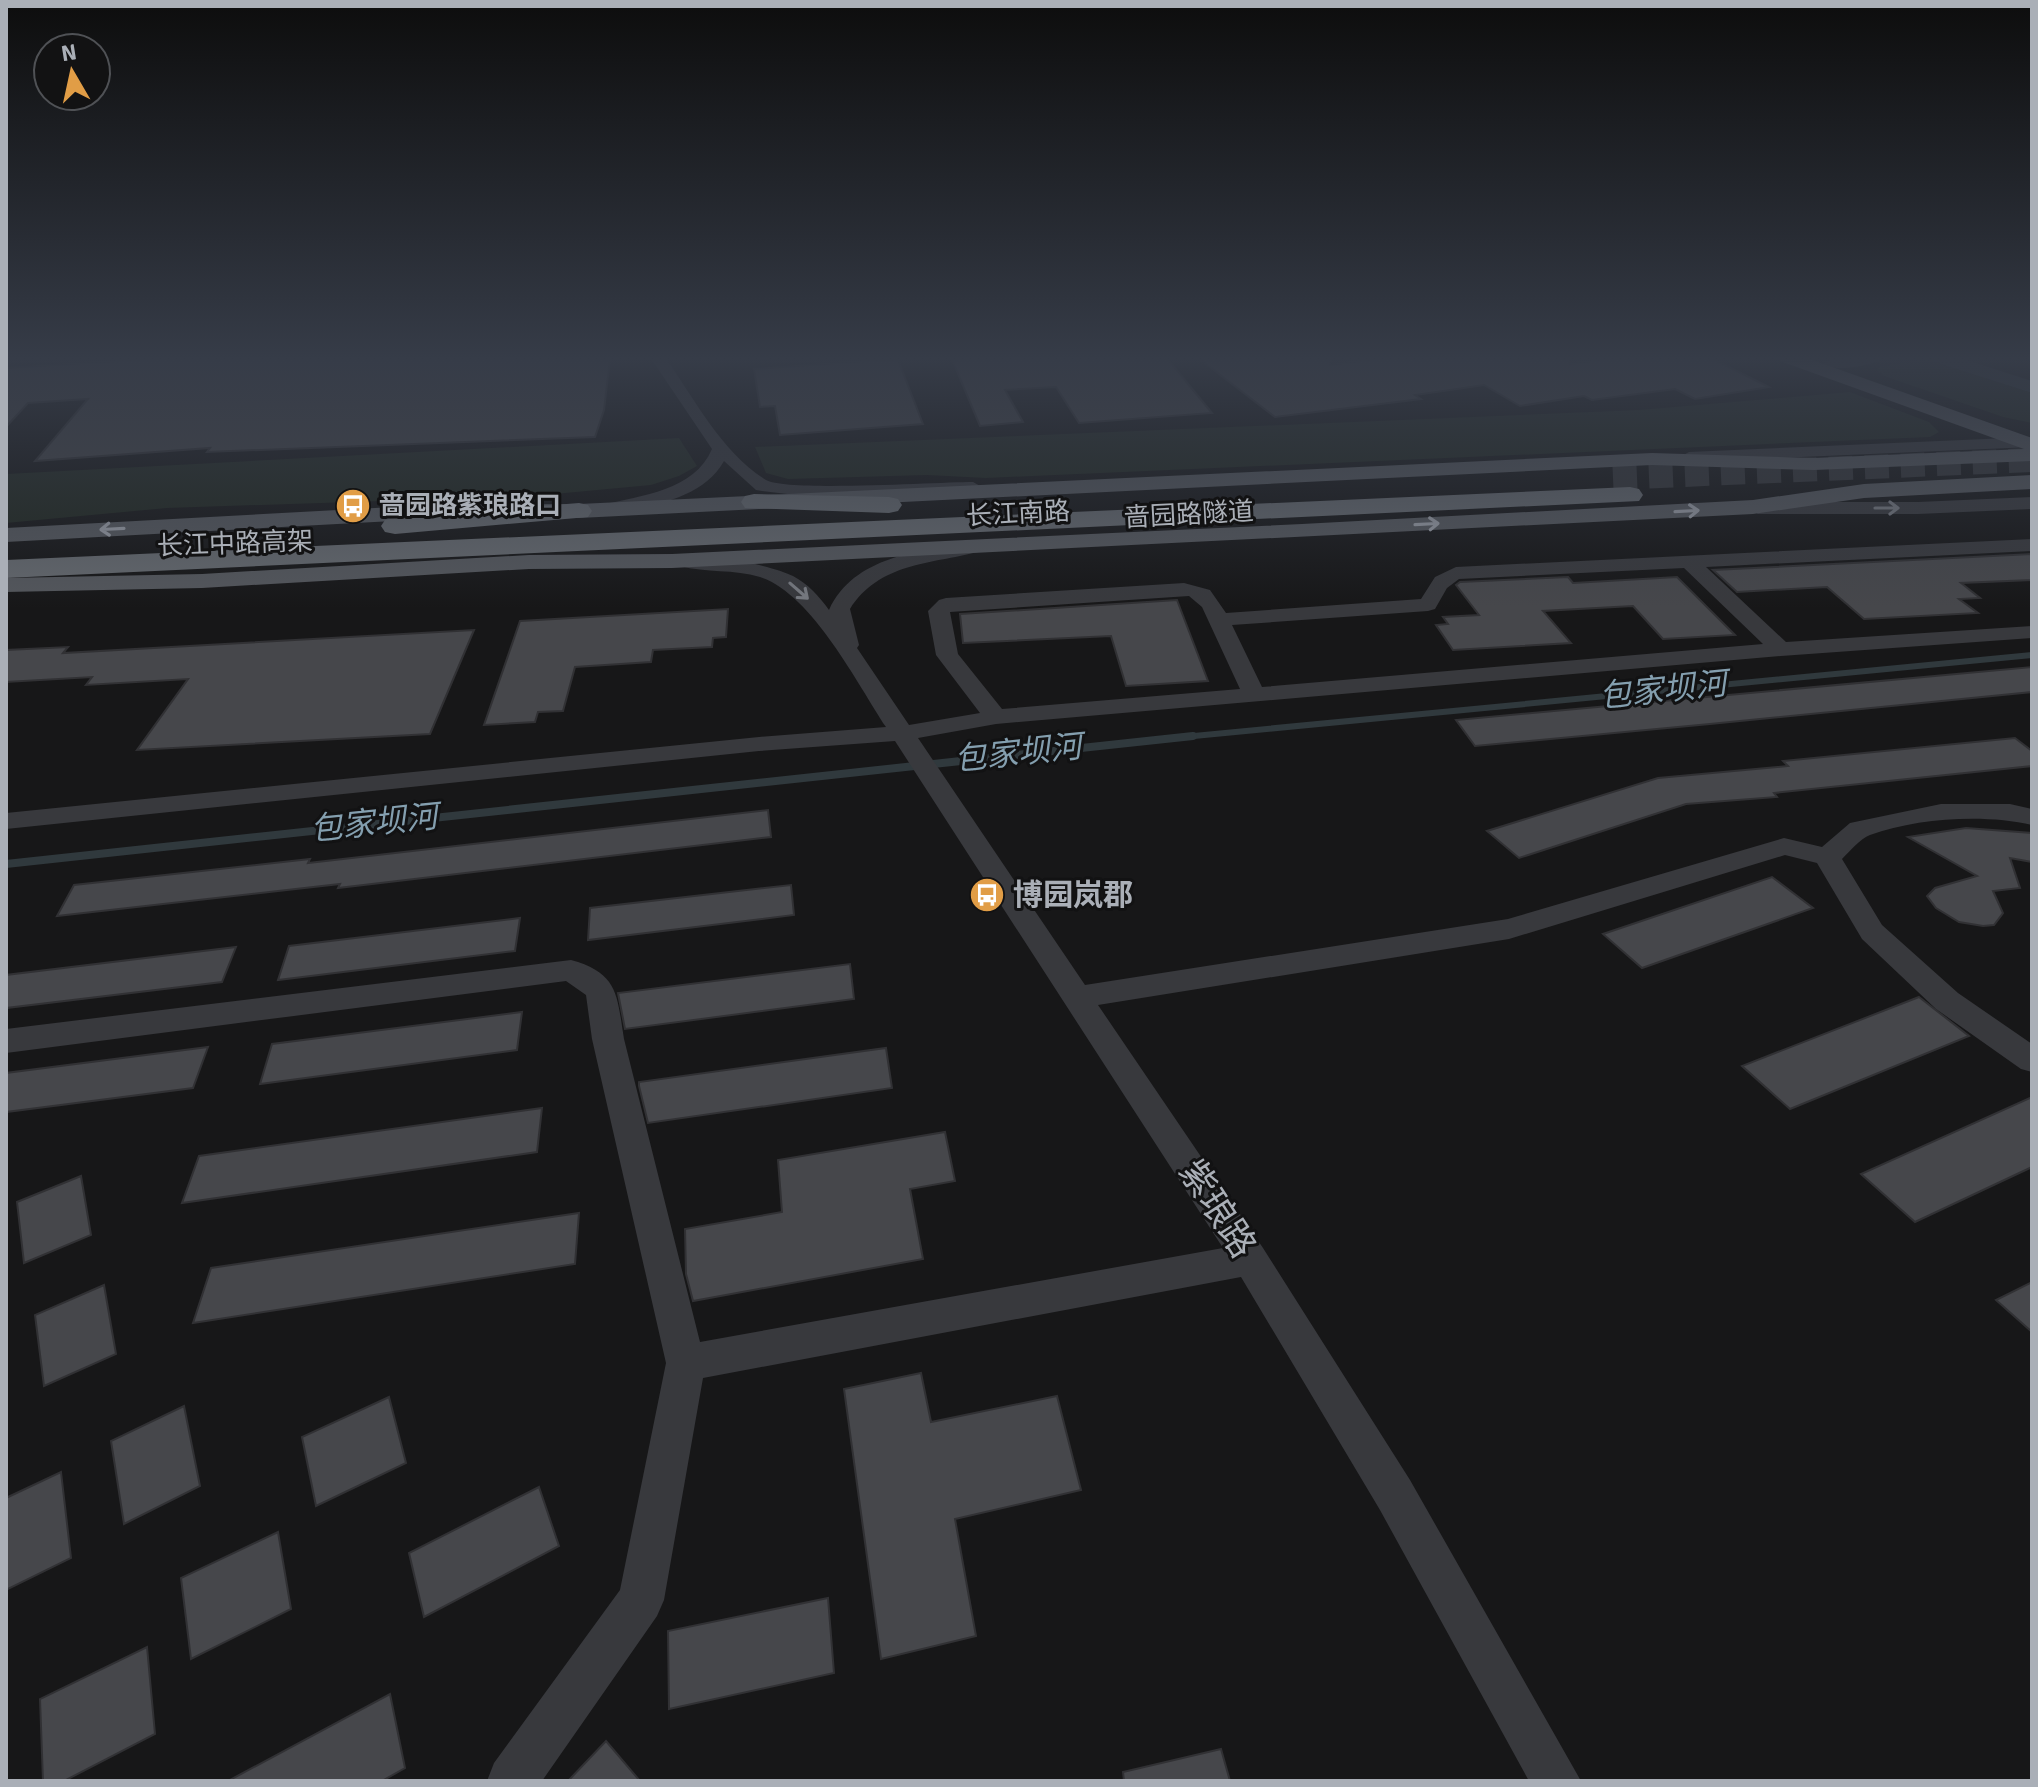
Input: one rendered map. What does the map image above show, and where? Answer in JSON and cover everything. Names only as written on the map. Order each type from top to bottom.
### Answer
[{"type":"highway","name":"啬园路隧道","points":[[1621,487],[1449,503],[751,518],[883,505],[1621,487]]},
{"type":"highway","points":[[576,560],[939,534],[1289,518],[1449,503]]},
{"type":"highway","points":[[116,556],[579,511]]},
{"type":"highway","name":"长江中路高架","points":[[6,569],[116,556],[751,518]]},
{"type":"highway","name":"长江中路高架","points":[[6,554],[116,556]]},
{"type":"highway","points":[[116,556],[302,567],[529,562]]},
{"type":"main road","points":[[1937,453],[1950,440]]},
{"type":"main road","name":"长江南路","points":[[6,535],[430,512],[609,509],[751,518],[1027,488],[1652,459],[1814,464],[2030,444]]},
{"type":"main road","points":[[1937,453],[1992,467],[2002,474],[2003,479],[1997,484]]},
{"type":"main road","name":"长江南路","points":[[6,585],[217,580],[576,560],[672,561],[1753,507],[1864,491],[2032,482]]},
{"type":"street","points":[[715,440],[762,486],[804,491],[1027,488]]},
{"type":"street","points":[[609,509],[704,478],[717,466],[721,449]]},
{"type":"street","points":[[1753,507],[1918,508],[2032,503]]},
{"type":"street","points":[[850,654],[839,609],[849,590],[873,572],[901,561],[986,545]]},
{"type":"street","points":[[1219,620],[1428,605],[1447,575],[1456,573],[2032,545]]},
{"type":"street","points":[[1687,560],[1781,649]]},
{"type":"street","name":"紫琅路","points":[[672,561],[750,568],[787,580],[808,597],[850,654],[1250,1259],[1395,1495],[1556,1781]]},
{"type":"street","points":[[996,717],[947,655],[939,611],[946,604],[1201,590],[1219,620],[1254,694]]},
{"type":"street","points":[[6,821],[759,744],[902,733],[996,717],[1781,649],[2032,632]]},
{"type":"street","points":[[1827,857],[1859,829],[1941,812],[2010,812],[2032,817]]},
{"type":"street","points":[[1078,997],[1509,929],[1784,846],[1827,857],[1872,932],[1947,1001],[2032,1060]]},
{"type":"street","points":[[6,1041],[571,970],[601,990],[608,1039],[686,1363],[641,1600],[512,1781]]},
{"type":"street","points":[[686,1363],[1250,1259]]},
{"type":"shaded area","points":[[634,440],[681,440],[697,466],[651,485],[533,496],[167,508],[6,523],[6,474]]},
{"type":"shaded area","points":[[913,440],[1852,440],[986,478],[927,475],[788,479],[766,473],[755,447]]},
{"type":"building","points":[[53,440],[507,440],[207,452],[210,448],[35,461]]},
{"type":"building","points":[[2032,554],[2032,580],[1961,583],[1980,598],[1959,599],[1978,613],[1864,619],[1827,587],[1737,592],[1713,570]]},
{"type":"building","points":[[1568,577],[1573,583],[1677,577],[1735,635],[1663,639],[1633,606],[1543,611],[1571,643],[1453,650],[1436,625],[1448,624],[1443,617],[1479,615],[1456,585],[1460,582]]},
{"type":"building","points":[[1177,600],[1208,681],[1126,686],[1111,636],[963,643],[960,614]]},
{"type":"building","points":[[728,609],[726,637],[713,638],[712,647],[653,650],[651,662],[575,667],[563,711],[538,712],[535,722],[484,725],[520,621]]},
{"type":"building","points":[[474,630],[430,734],[137,750],[188,679],[86,685],[92,677],[6,682],[6,650],[68,647],[63,653]]},
{"type":"building","points":[[2032,667],[2032,692],[1475,746],[1456,720]]},
{"type":"building","points":[[2015,738],[2032,751],[2032,766],[1774,793],[1777,797],[1686,804],[1519,858],[1487,831],[1658,778],[1788,766],[1783,761]]},
{"type":"building","points":[[768,810],[771,837],[338,888],[340,884],[57,916],[74,885],[310,859],[308,863]]},
{"type":"building","points":[[1966,828],[2032,833],[2032,862],[2010,858],[2020,888],[1993,891],[2003,913],[1994,925],[1959,922],[1936,908],[1927,896],[1935,888],[1977,876],[1908,837]]},
{"type":"building","points":[[1772,877],[1813,908],[1642,968],[1603,934]]},
{"type":"building","points":[[791,885],[794,915],[588,940],[590,908]]},
{"type":"building","points":[[520,918],[515,951],[278,980],[289,946]]},
{"type":"building","points":[[236,947],[222,982],[6,1008],[6,975]]},
{"type":"building","points":[[850,964],[854,999],[625,1029],[618,993]]},
{"type":"building","points":[[1919,997],[1969,1036],[1790,1109],[1742,1066]]},
{"type":"building","points":[[522,1012],[517,1050],[260,1084],[272,1044]]},
{"type":"building","points":[[208,1047],[193,1088],[6,1112],[6,1073]]},
{"type":"building","points":[[886,1048],[892,1088],[648,1123],[639,1086],[639,1082]]},
{"type":"building","points":[[2032,1097],[2032,1167],[1915,1222],[1861,1174]]},
{"type":"building","points":[[542,1108],[537,1152],[182,1203],[199,1156]]},
{"type":"building","points":[[945,1132],[955,1181],[910,1189],[923,1259],[693,1301],[686,1274],[685,1229],[782,1212],[778,1160]]},
{"type":"building","points":[[81,1176],[91,1235],[24,1263],[17,1202]]},
{"type":"building","points":[[579,1213],[575,1264],[193,1323],[211,1268]]},
{"type":"building","points":[[2032,1282],[2032,1332],[1996,1300]]},
{"type":"building","points":[[104,1285],[116,1354],[44,1386],[35,1315]]},
{"type":"building","points":[[921,1373],[931,1422],[1057,1396],[1081,1490],[955,1519],[976,1636],[881,1659],[844,1389]]},
{"type":"building","points":[[389,1397],[406,1463],[316,1506],[302,1437]]},
{"type":"building","points":[[184,1406],[200,1486],[124,1524],[111,1441]]},
{"type":"building","points":[[61,1472],[71,1558],[6,1590],[6,1498]]},
{"type":"building","points":[[539,1487],[559,1546],[424,1617],[409,1553]]},
{"type":"building","points":[[278,1532],[291,1609],[191,1659],[181,1578]]},
{"type":"building","points":[[828,1598],[834,1673],[669,1709],[668,1631]]},
{"type":"building","points":[[147,1647],[155,1734],[64,1781],[43,1781],[40,1699]]},
{"type":"building","points":[[390,1694],[405,1768],[382,1781],[228,1781]]},
{"type":"building","points":[[606,1741],[640,1781],[568,1781]]},
{"type":"building","points":[[1221,1749],[1230,1781],[1124,1781],[1123,1772]]},
{"type":"waterway","name":"包家坝河","points":[[1187,737],[2032,655]]},
{"type":"waterway","name":"包家坝河","points":[[1187,737],[1193,736]]},
{"type":"waterway","name":"包家坝河","points":[[6,864],[1187,737]]},
{"type":"waterway","name":"包家坝河","points":[[1173,738],[1187,737]]},
{"type":"tunnel","points":[[1613,478],[2032,460]]},
{"type":"place","name":"啬园路紫琅路口","points":[[353,506]]},
{"type":"place","name":"博园岚郡","points":[[987,895]]}]
